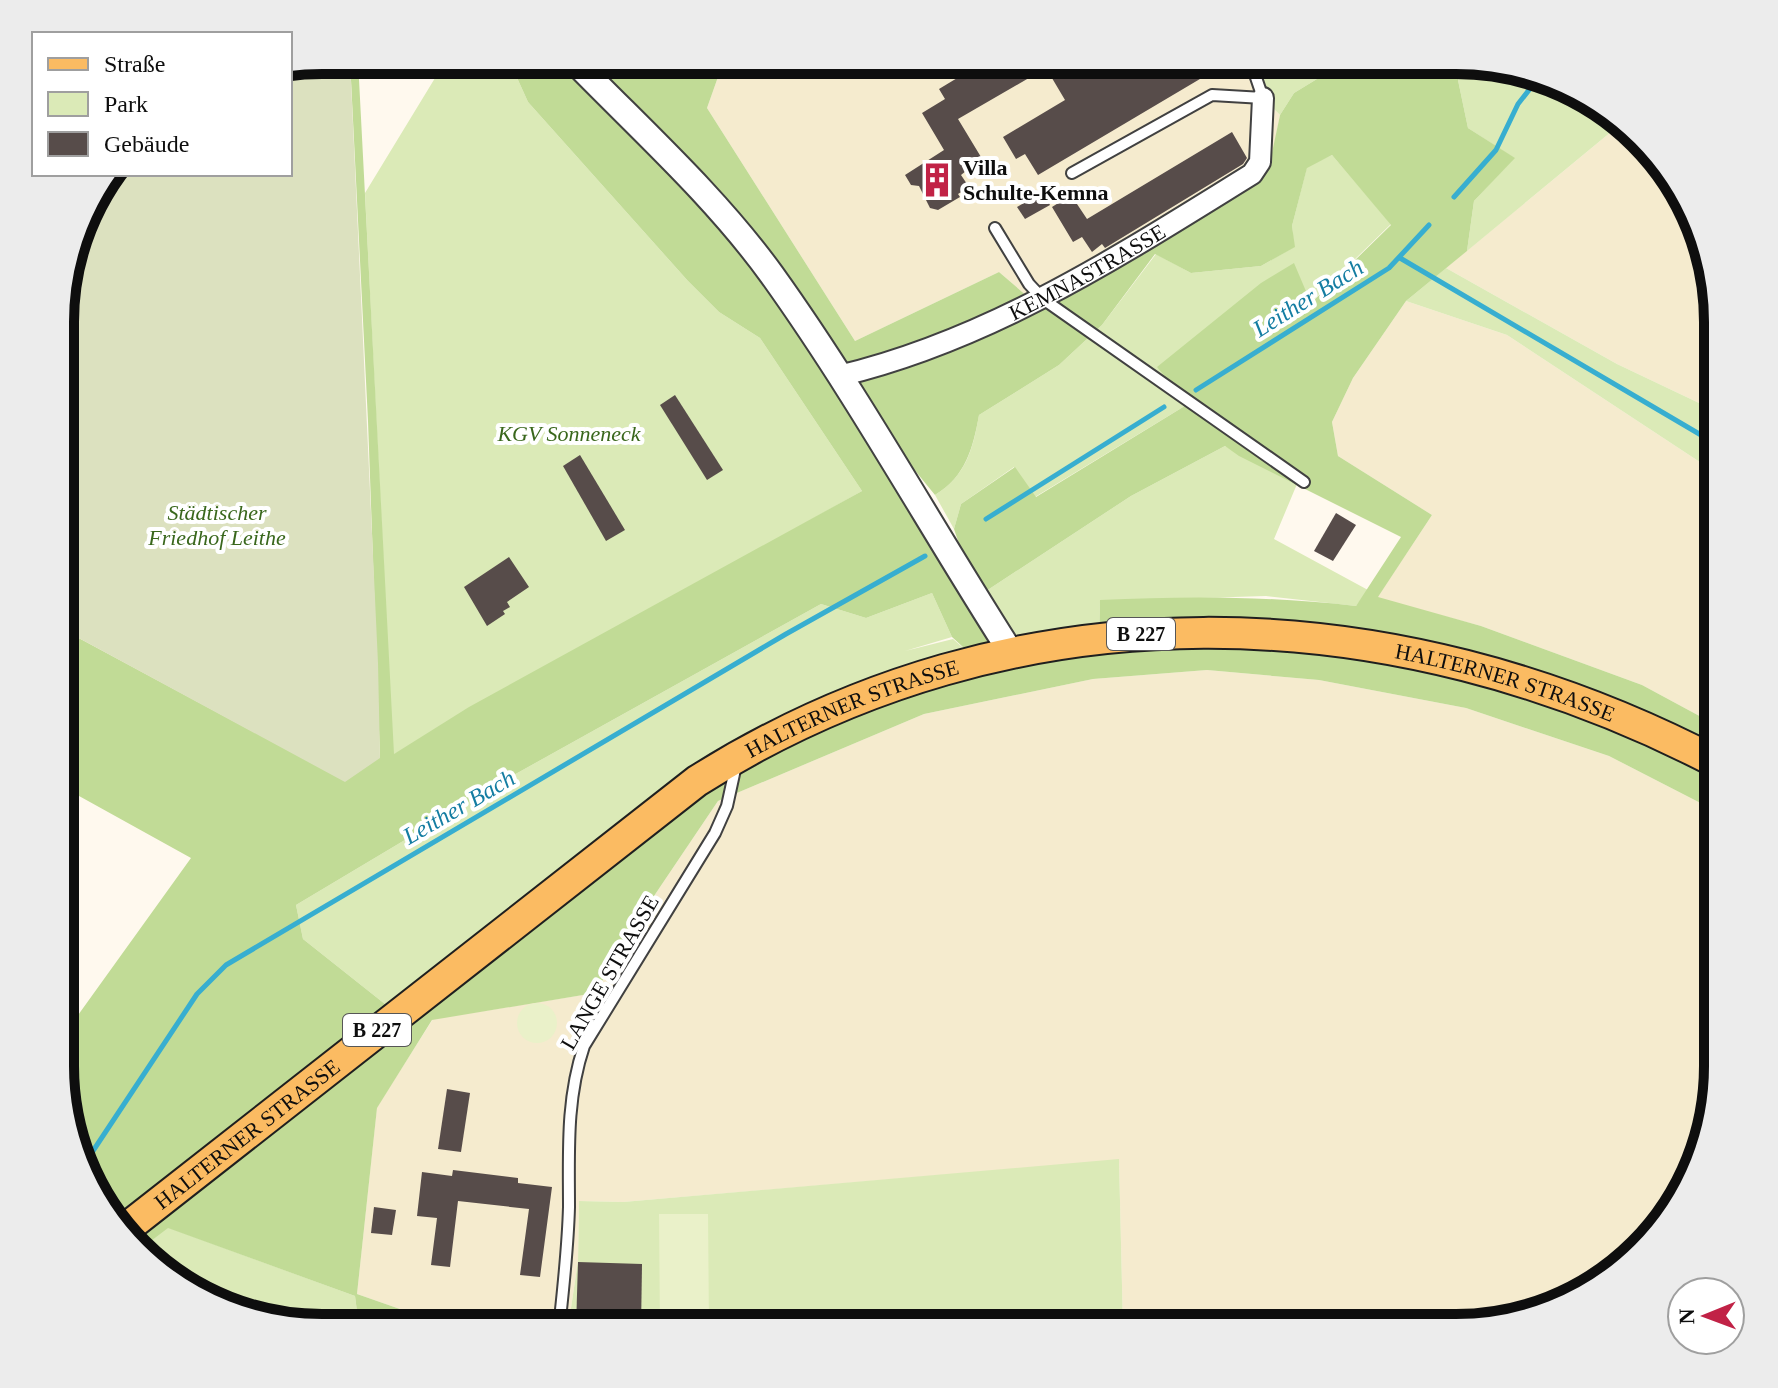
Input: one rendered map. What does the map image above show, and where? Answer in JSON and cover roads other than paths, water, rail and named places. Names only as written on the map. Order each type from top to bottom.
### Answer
[{"type":"main road","name":"HALTERNER STRASSE","points":[[131,1224],[597,856],[737,755],[832,708],[889,686],[1010,651],[1084,639],[1194,631],[1320,637],[1369,644],[1504,676],[1585,703],[1703,756]]},
{"type":"street","points":[[587,75],[735,229],[771,274],[839,376],[1010,651]]},
{"type":"street","name":"KEMNASTRASSE","points":[[839,376],[932,348],[1043,299],[1252,174],[1260,162],[1263,98]]},
{"type":"lane","points":[[1072,173],[1212,95],[1263,98],[1255,75]]},
{"type":"lane","points":[[995,228],[1029,284],[1043,299],[1304,482]]},
{"type":"lane","name":"LANGE STRASSE","points":[[561,1313],[568,1253],[568,1152],[574,1073],[584,1046],[715,833],[727,806],[737,755]]},
{"type":"waterway","name":"Leither Bach","points":[[1454,197],[1496,150],[1518,104],[1532,86]]},
{"type":"waterway","name":"Leither Bach","points":[[1196,390],[1389,268],[1429,225]]},
{"type":"waterway","points":[[1400,258],[1704,437]]},
{"type":"waterway","name":"Leither Bach","points":[[986,519],[1164,407]]},
{"type":"waterway","name":"Leither Bach","points":[[91,1154],[197,994],[226,965],[786,634],[925,556]]},
{"type":"place","name":"Villa Schulte-Kemna","points":[[937,180]]},
{"type":"park label","name":"KGV Sonneneck","points":[[569,433]]},
{"type":"park label","name":"Städtischer Friedhof Leithe","points":[[217,524]]}]
